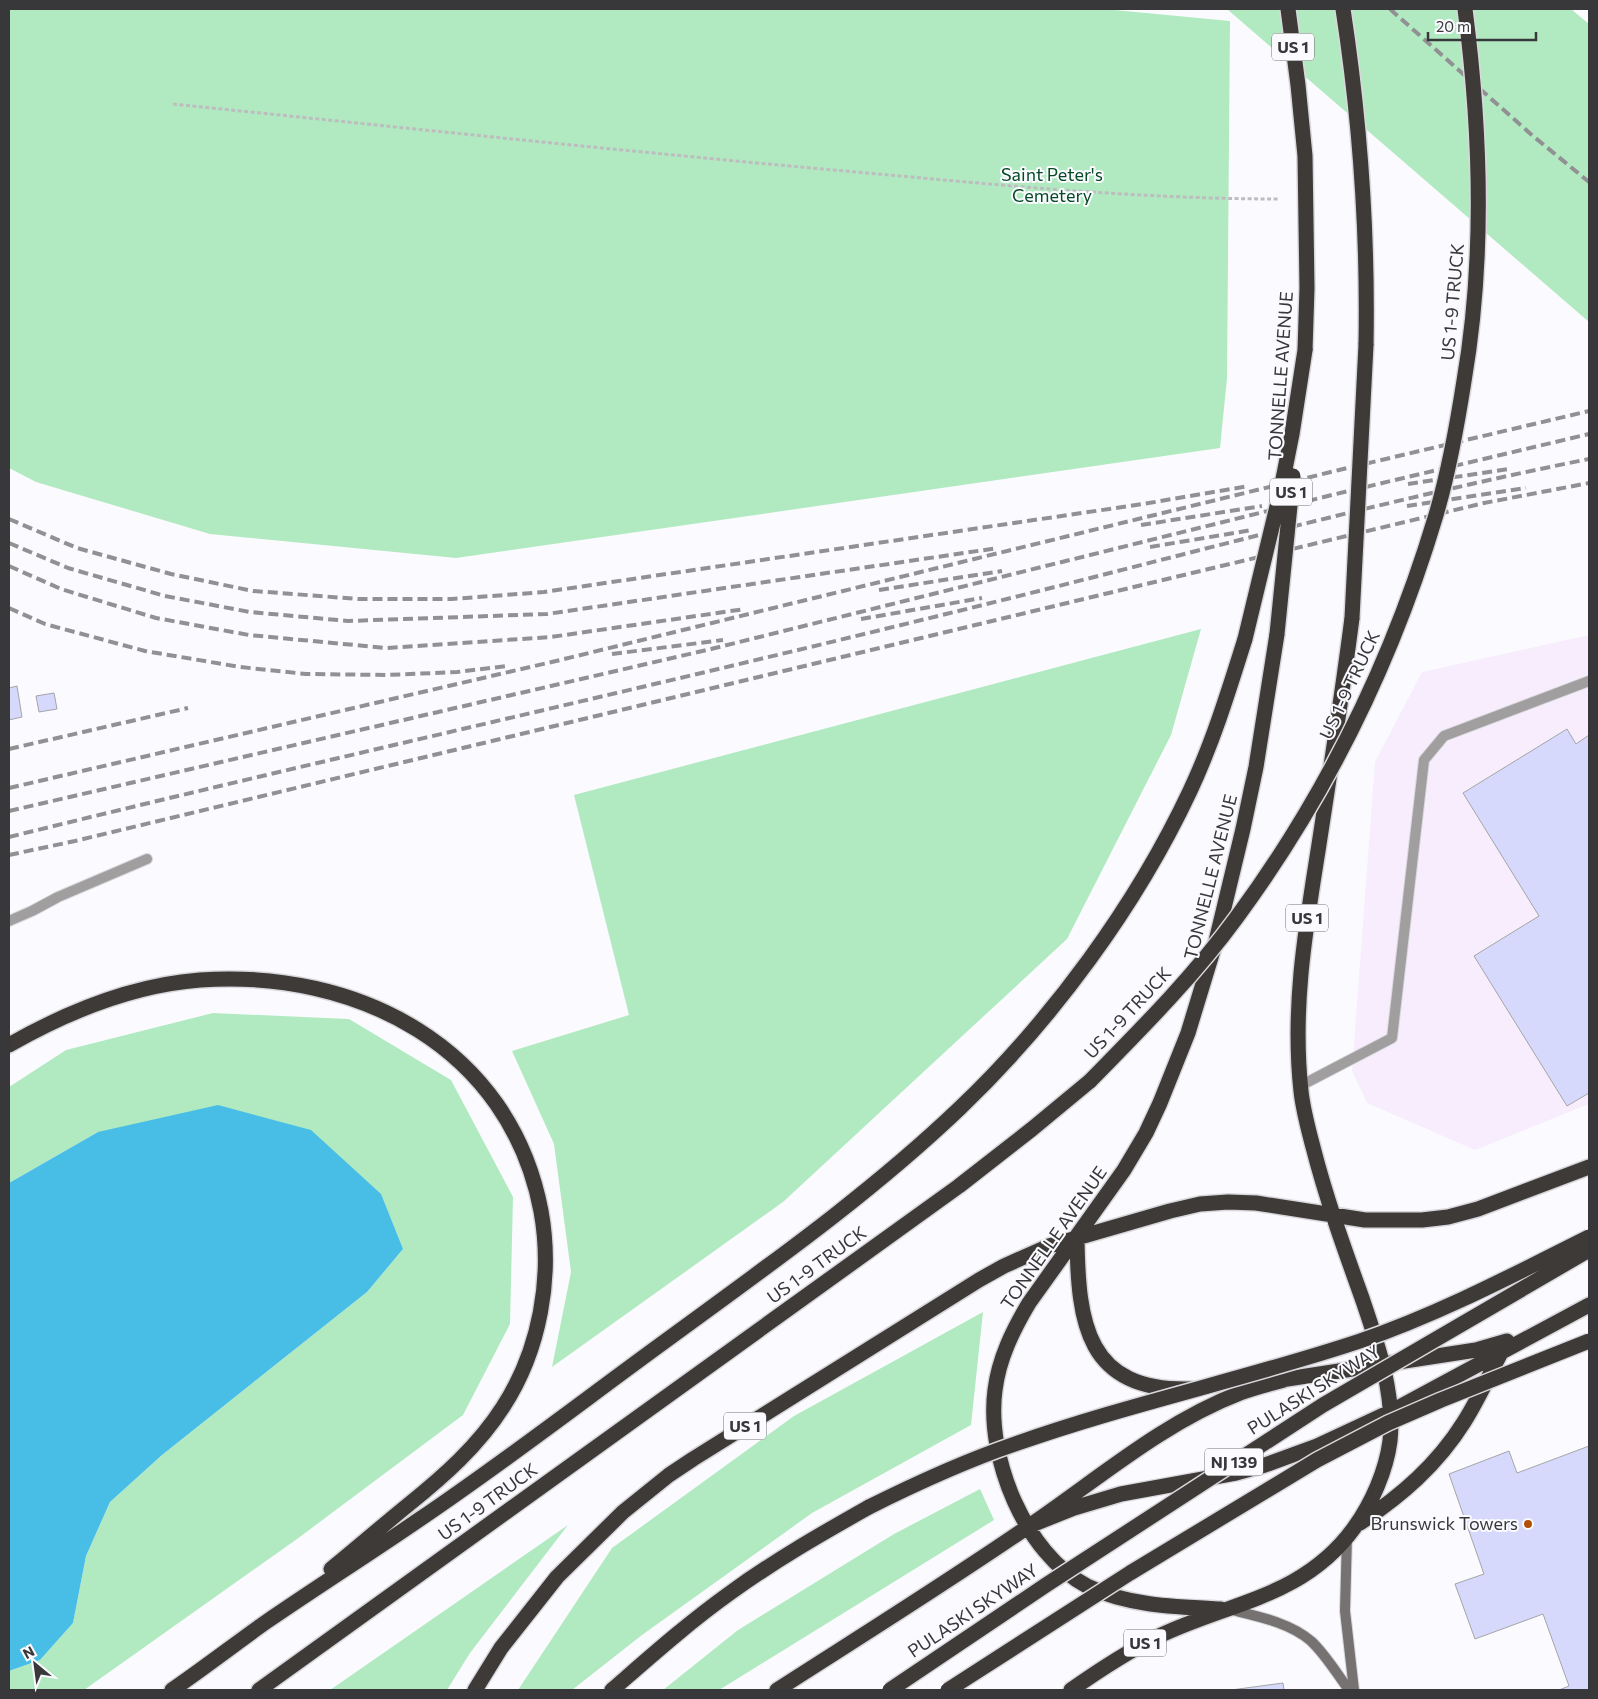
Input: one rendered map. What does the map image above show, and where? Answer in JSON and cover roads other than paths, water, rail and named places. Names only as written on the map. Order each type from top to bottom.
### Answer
[{"type":"highway","name":"TONNELLE AVENUE","points":[[1227,1609],[1161,1606],[1120,1599],[1086,1585],[1059,1565],[1036,1539],[1014,1499],[1001,1462],[994,1426],[996,1382],[1002,1357],[1018,1322],[1029,1303],[1124,1170],[1146,1133],[1170,1079],[1188,1033],[1216,941],[1256,767],[1277,634],[1305,350],[1307,288],[1305,156],[1288,9]]},
{"type":"highway","name":"US 1","points":[[1070,1690],[1131,1651],[1157,1637],[1227,1609],[1264,1597],[1302,1578],[1325,1561],[1351,1532],[1369,1504],[1381,1475],[1390,1442],[1390,1412],[1382,1365],[1372,1329],[1333,1216],[1308,1127],[1300,1086],[1297,1036],[1298,988],[1352,618],[1366,345],[1367,281],[1364,219],[1354,90],[1343,9]]},
{"type":"highway","name":"US 1-9 TRUCK","points":[[259,1690],[900,1228],[1032,1129],[1090,1080],[1134,1038],[1197,967],[1237,917],[1309,807],[1340,751],[1370,690],[1397,630],[1422,559],[1441,493],[1465,379],[1476,259],[1478,167],[1476,116],[1465,9]]},
{"type":"highway","points":[[172,1690],[266,1623],[422,1518],[808,1236],[902,1160],[988,1081],[1012,1056],[1062,996],[1122,911],[1157,855],[1201,766],[1221,713],[1245,639],[1280,494],[1292,434],[1305,350]]},
{"type":"highway","points":[[9,1045],[51,1022],[100,1002],[165,985],[199,980],[232,979],[267,980],[302,985],[364,1002],[419,1030],[442,1046],[484,1086],[498,1105],[524,1153],[534,1181],[544,1228],[546,1254],[545,1281],[539,1316],[530,1350],[504,1406],[469,1452],[448,1472],[266,1623]]},
{"type":"highway","points":[[1553,1324],[1489,1347],[1284,1380],[1213,1388],[1171,1389],[1138,1383],[1114,1370],[1104,1361],[1096,1348],[1085,1320],[1080,1290],[1077,1237],[1170,1210],[1200,1204],[1228,1202],[1256,1203],[1365,1220],[1422,1220],[1448,1217],[1478,1209],[1589,1166]]},
{"type":"highway","name":"US 1","points":[[474,1690],[500,1648],[557,1578],[623,1512],[669,1475],[979,1280],[1028,1255],[1077,1237]]},
{"type":"highway","points":[[612,1690],[675,1635],[729,1594],[786,1555],[869,1507],[947,1470],[1014,1444],[1319,1353],[1394,1328],[1454,1302],[1589,1237]]},
{"type":"highway","name":"PULASKI SKYWAY","points":[[890,1690],[1046,1585],[1323,1404],[1589,1250]]},
{"type":"highway","points":[[1029,1526],[1074,1508],[1121,1494],[1236,1473],[1265,1465],[1317,1446],[1390,1412],[1589,1304]]},
{"type":"highway","name":"NJ 139","points":[[948,1690],[1130,1573],[1317,1460],[1388,1423],[1589,1341]]},
{"type":"highway","points":[[1351,1532],[1415,1482],[1441,1453],[1463,1423],[1502,1351]]},
{"type":"highway","points":[[777,1690],[1029,1526],[1120,1461],[1195,1414],[1240,1393],[1284,1380]]},
{"type":"street","points":[[1300,1086],[1392,1038],[1424,760],[1444,736],[1589,680]]},
{"type":"street","points":[[9,921],[58,897],[147,859]]},
{"type":"street","points":[[1351,1532],[1345,1611],[1354,1690]]},
{"type":"street","name":"TONNELLE AVENUE","points":[[1227,1609],[1259,1616],[1296,1631],[1323,1654],[1350,1690]]},
{"type":"water","points":[[218,1105],[311,1130],[381,1194],[403,1249],[367,1292],[162,1455],[110,1502],[86,1556],[73,1623],[40,1660],[9,1671],[9,1183],[98,1132]]},
{"type":"railway","points":[[1390,9],[1533,136],[1589,182]]},
{"type":"railway","points":[[9,788],[556,661],[1589,411]]},
{"type":"railway","points":[[9,811],[711,649],[1336,494],[1589,434]]},
{"type":"railway","points":[[9,837],[243,780],[829,643],[1347,513],[1589,459]]},
{"type":"railway","points":[[1408,484],[1509,469]]},
{"type":"railway","points":[[9,855],[75,841],[1484,503],[1589,483]]},
{"type":"railway","points":[[9,519],[77,548],[171,574],[253,591],[359,599],[452,599],[544,592],[1143,504],[1249,486]]},
{"type":"railway","points":[[1407,506],[1526,488]]},
{"type":"railway","points":[[1141,525],[1262,506]]},
{"type":"railway","points":[[1150,547],[1252,530]]},
{"type":"railway","points":[[9,543],[68,568],[165,596],[250,612],[348,621],[547,614],[998,548]]},
{"type":"railway","points":[[9,566],[61,589],[156,618],[249,635],[386,648],[551,637],[745,609]]},
{"type":"railway","points":[[879,590],[1002,571]]},
{"type":"railway","points":[[861,619],[982,598]]},
{"type":"railway","points":[[9,608],[45,624],[145,651],[240,667],[306,674],[386,675],[457,672],[507,666]]},
{"type":"railway","points":[[612,654],[723,640]]},
{"type":"railway","points":[[9,749],[188,708]]},
{"type":"place","name":"Brunswick Towers","points":[[1528,1524]]},
{"type":"park label","name":"Saint Peter's Cemetery","points":[[1052,185]]}]
